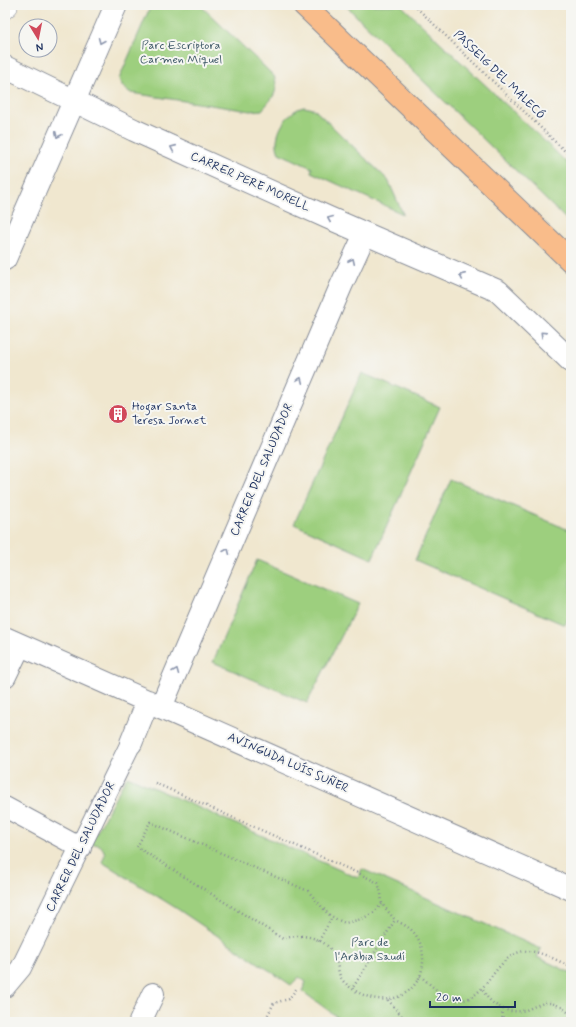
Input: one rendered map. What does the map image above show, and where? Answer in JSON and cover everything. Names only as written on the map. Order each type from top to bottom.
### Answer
[{"type":"main road","points":[[304,5],[571,261]]},
{"type":"street","points":[[5,259],[116,5]]},
{"type":"street","name":"CARRER PERE MORELL","points":[[5,67],[75,100],[120,124],[365,234],[498,291],[571,361]]},
{"type":"street","name":"CARRER DEL SALUDADOR","points":[[5,987],[21,968],[131,743],[154,704],[337,293],[365,234]]},
{"type":"street","points":[[5,676],[13,641]]},
{"type":"street","name":"AVINGUDA LUÍS SUÑER","points":[[13,641],[571,889]]},
{"type":"street","points":[[5,807],[81,848]]},
{"type":"street","points":[[140,1022],[153,994]]},
{"type":"path","name":"PASSEIG DEL MALECÓ","points":[[414,5],[571,157]]},
{"type":"path","points":[[155,783],[360,874],[378,884],[382,893],[382,904],[395,920],[409,928],[416,936],[421,946],[423,970],[414,986],[405,995],[388,1000],[371,998],[352,989],[339,976],[335,956],[327,946],[319,941],[304,935],[292,936],[283,939],[137,847],[150,822],[308,891],[332,917],[345,923],[362,919],[373,913],[382,904]]},
{"type":"path","points":[[319,941],[332,917]]},
{"type":"path","points":[[352,989],[395,920]]},
{"type":"path","points":[[420,976],[445,996],[458,1000],[473,997],[483,990],[502,963],[527,951],[539,953],[571,967]]},
{"type":"path","points":[[264,1022],[274,1003],[289,999],[297,988]]},
{"type":"path","points":[[483,990],[491,1003],[504,1009],[525,1010],[549,1003],[560,1006],[571,1015]]},
{"type":"path","points":[[388,1000],[407,1022]]},
{"type":"path","points":[[502,1022],[504,1009]]},
{"type":"green space","name":"Parc Escriptora Carmen Miquel","points":[[151,5],[200,5],[274,76],[276,86],[274,94],[262,110],[250,111],[131,93],[123,87],[119,79]]},
{"type":"green space","points":[[345,5],[401,5],[558,154],[571,167],[571,224]]},
{"type":"green space","points":[[304,107],[314,109],[388,180],[403,214],[311,172],[312,168],[279,153],[277,139],[282,125],[292,113]]},
{"type":"green space","points":[[362,373],[440,407],[372,559],[294,524]]},
{"type":"green space","points":[[451,479],[571,531],[571,612],[565,625],[415,560]]},
{"type":"green space","points":[[257,560],[358,604],[307,703],[213,662]]},
{"type":"green space","name":"Parc de l'Aràbia Saudí","points":[[127,776],[358,878],[362,869],[541,949],[537,957],[571,973],[571,1022],[344,1022],[302,991],[306,982],[299,977],[291,985],[176,908],[102,862],[104,853],[100,845],[92,844],[88,848]]},
{"type":"place","name":"Hogar Santa Teresa Jornet","points":[[118,414]]}]
